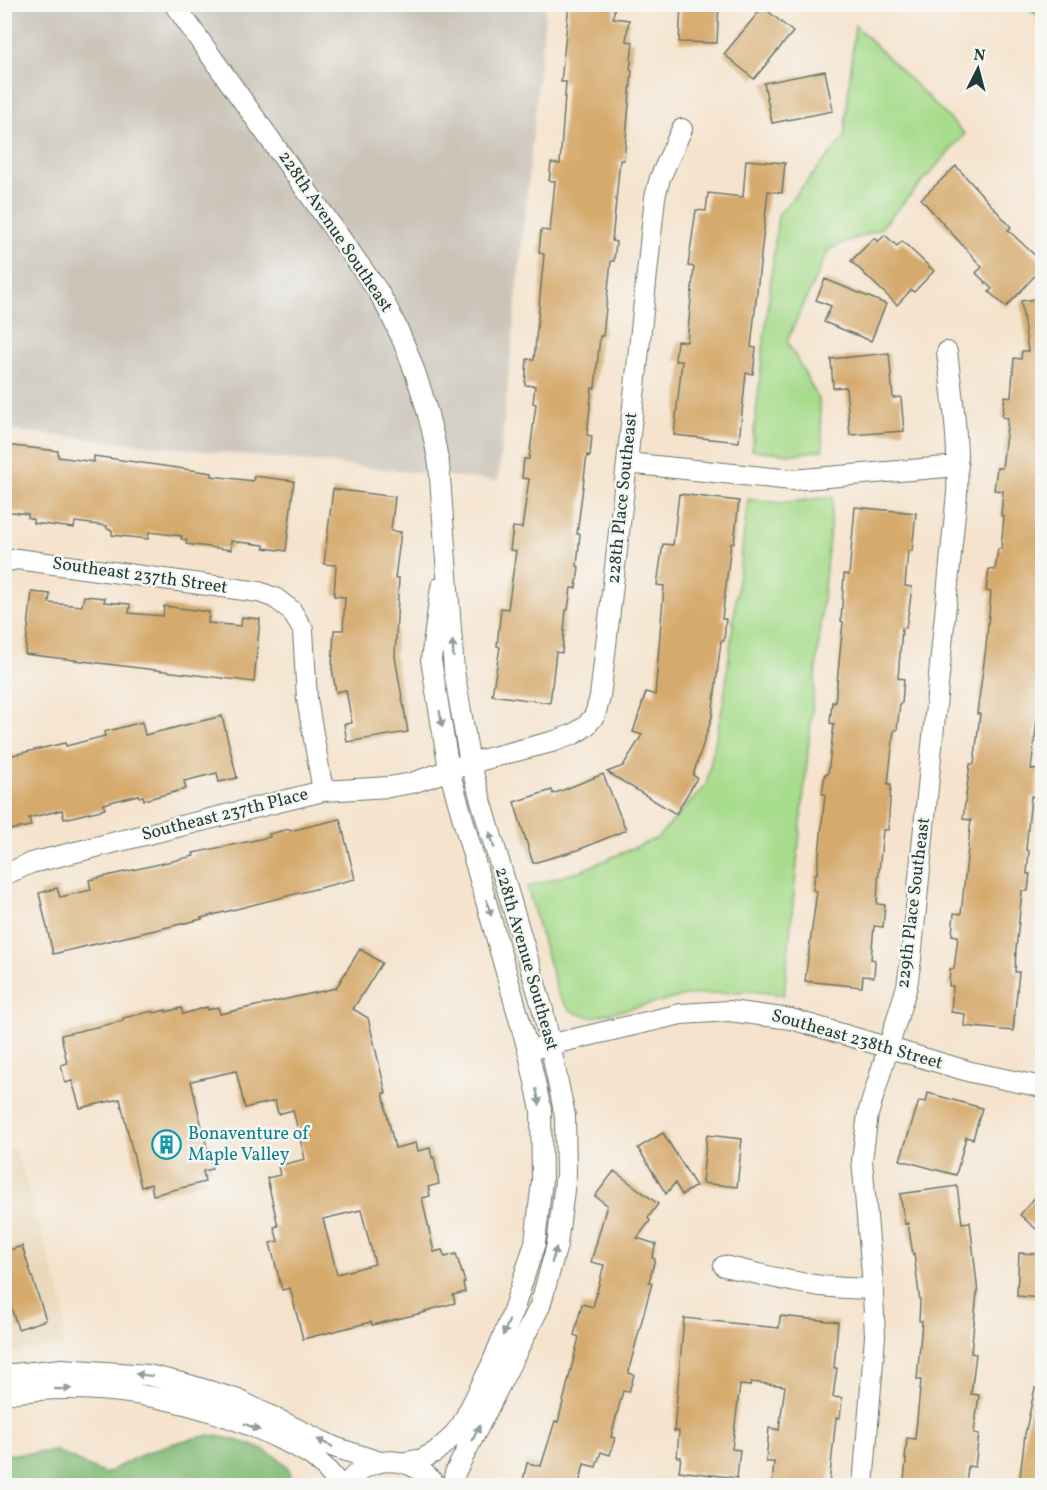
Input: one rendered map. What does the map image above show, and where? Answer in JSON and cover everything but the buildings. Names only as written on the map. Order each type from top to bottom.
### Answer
[{"type":"street","name":"228th Avenue Southeast","points":[[174,4],[358,261],[393,316],[407,348],[433,432],[442,494],[454,671],[470,763],[543,1010],[565,1116],[567,1174],[557,1245],[540,1306],[455,1473],[452,1485]]},
{"type":"street","name":"228th Place Southeast","points":[[449,770],[555,741],[586,726],[595,715],[600,697],[655,197],[660,177],[682,129]]},
{"type":"street","name":"229th Place Southeast","points":[[863,1485],[875,1336],[862,1160],[868,1114],[907,986],[911,959],[958,466],[947,352]]},
{"type":"street","points":[[627,463],[792,480],[958,466]]},
{"type":"street","name":"228th Avenue Southeast","points":[[406,1462],[422,1459],[435,1452],[451,1438],[462,1424],[491,1366],[511,1317],[535,1243],[542,1180],[541,1110],[528,1050],[449,770],[431,660],[445,558]]},
{"type":"street","name":"Southeast 237th Street","points":[[4,562],[17,559],[259,592],[275,598],[291,610],[303,630],[307,699],[323,791]]},
{"type":"street","name":"Southeast 237th Place","points":[[4,875],[31,863],[323,791],[389,787],[412,783],[449,770]]},
{"type":"street","name":"Southeast 238th Street","points":[[528,1050],[681,1014],[729,1011],[791,1019],[971,1072],[1042,1087]]},
{"type":"street","points":[[724,1266],[820,1287],[872,1288]]},
{"type":"street","points":[[4,1375],[62,1369],[148,1375],[176,1381],[236,1399],[334,1448],[380,1461]]},
{"type":"street","points":[[4,1394],[25,1391],[102,1390],[174,1401],[246,1424],[298,1448],[313,1457],[340,1485]]},
{"type":"street","points":[[346,1485],[357,1473],[368,1466],[380,1461],[393,1460],[406,1462],[418,1468],[436,1485]]},
{"type":"shaded area","points":[[5,5],[546,5],[498,481],[5,430]]},
{"type":"shaded area","points":[[4,1145],[16,1151],[65,1309],[62,1346],[5,1354]]},
{"type":"green space","points":[[1023,5],[1042,5],[1042,18]]},
{"type":"green space","points":[[855,25],[965,134],[880,229],[829,249],[787,341],[819,400],[823,450],[792,454],[752,450],[778,215],[844,138]]},
{"type":"green space","points":[[833,497],[784,995],[751,991],[690,995],[592,1017],[580,1015],[568,1008],[558,994],[527,887],[580,871],[657,838],[706,785],[724,699],[748,499],[781,503]]},
{"type":"green space","points":[[210,1435],[240,1441],[278,1458],[290,1471],[294,1485],[5,1485],[5,1455],[57,1451],[105,1474],[156,1449]]},
{"type":"place","name":"Bonaventure of Maple Valley","points":[[167,1144]]}]
